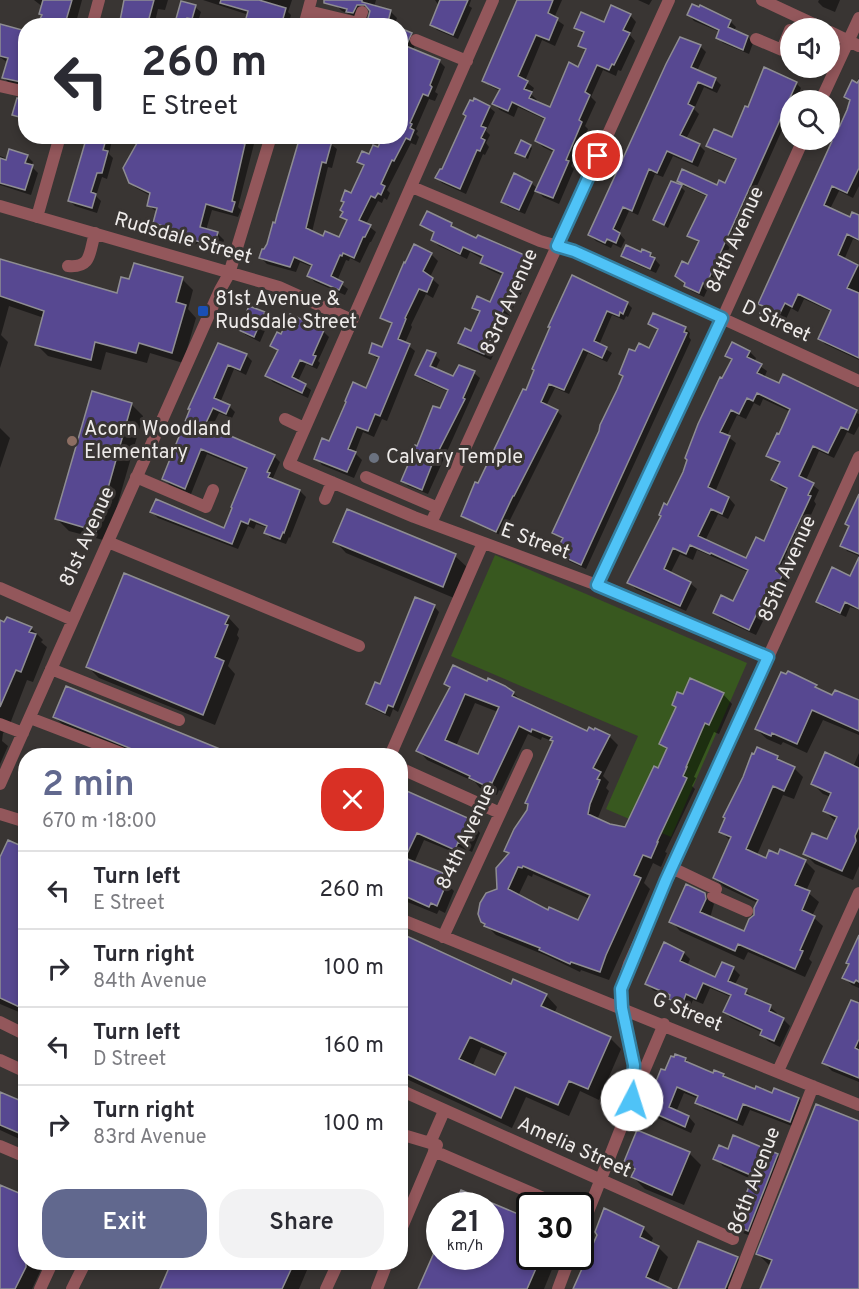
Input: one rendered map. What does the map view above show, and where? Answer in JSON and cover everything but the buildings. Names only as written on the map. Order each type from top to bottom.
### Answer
[{"type":"street","points":[[94,18],[99,0]]},
{"type":"street","points":[[285,419],[304,428],[493,0]]},
{"type":"street","name":"83rd Avenue","points":[[431,523],[669,0]]},
{"type":"street","points":[[762,0],[800,18]]},
{"type":"street","points":[[310,6],[344,18]]},
{"type":"street","points":[[360,18],[362,12]]},
{"type":"street","points":[[827,90],[854,43],[859,18]]},
{"type":"street","points":[[840,37],[854,43]]},
{"type":"street","points":[[756,39],[780,49]]},
{"type":"street","points":[[416,40],[467,61]]},
{"type":"street","points":[[0,86],[18,91]]},
{"type":"street","points":[[37,217],[58,144]]},
{"type":"street","name":"81st Avenue","points":[[0,784],[229,274],[269,144]]},
{"type":"street","name":"84th Avenue","points":[[597,585],[798,150]]},
{"type":"street","name":"D Street","points":[[412,187],[544,243],[574,251],[859,381]]},
{"type":"street","name":"Rudsdale Street","points":[[1,209],[95,233],[279,287],[352,320]]},
{"type":"street","points":[[68,266],[81,267],[87,263],[95,233]]},
{"type":"street","name":"E Street","points":[[304,428],[289,464],[431,523],[597,585],[768,657]]},
{"type":"street","name":"85th Avenue","points":[[632,1100],[634,1065],[622,1008],[621,989],[672,868],[859,457]]},
{"type":"street","points":[[136,477],[206,507],[213,490]]},
{"type":"street","points":[[366,477],[438,508]]},
{"type":"street","points":[[325,499],[332,482]]},
{"type":"street","points":[[108,543],[359,646]]},
{"type":"street","points":[[393,748],[483,543]]},
{"type":"street","points":[[0,588],[73,620]]},
{"type":"street","points":[[51,669],[179,720]]},
{"type":"street","points":[[30,718],[108,748]]},
{"type":"street","points":[[0,724],[23,733]]},
{"type":"street","name":"84th Avenue","points":[[443,937],[527,755]]},
{"type":"street","points":[[408,772],[500,813]]},
{"type":"street","points":[[0,814],[18,820]]},
{"type":"street","points":[[672,868],[716,889],[713,896],[747,911]]},
{"type":"street","points":[[778,1071],[859,893]]},
{"type":"street","name":"G Street","points":[[408,922],[664,1024],[859,1105]]},
{"type":"street","points":[[0,1022],[18,1031]]},
{"type":"street","name":"85th Avenue","points":[[594,1198],[664,1024]]},
{"type":"street","points":[[0,1060],[18,1068]]},
{"type":"street","name":"86th Avenue","points":[[734,1289],[813,1086]]},
{"type":"street","name":"Amelia Street","points":[[408,1094],[733,1239]]},
{"type":"street","points":[[408,1211],[444,1111]]},
{"type":"street","points":[[408,1137],[531,1192]]},
{"type":"street","points":[[0,1146],[18,1154]]},
{"type":"street","points":[[40,1289],[49,1270]]},
{"type":"street","points":[[72,1289],[82,1270]]},
{"type":"street","points":[[326,1289],[335,1270]]},
{"type":"street","points":[[376,1289],[384,1270]]},
{"type":"street","points":[[558,1289],[565,1270]]},
{"type":"green space","points":[[495,555],[747,663],[671,837],[606,809],[638,736],[451,656]]},
{"type":"place","name":"81st Avenue & Rudsdale Street","points":[[203,311]]},
{"type":"place","name":"Acorn Woodland Elementary","points":[[72,441]]},
{"type":"place","name":"Calvary Temple","points":[[374,458]]},
{"type":"route","points":[[598,156],[557,246],[574,251],[722,318],[597,585],[768,657],[666,880],[621,989],[622,1008],[634,1065],[632,1100]]}]
